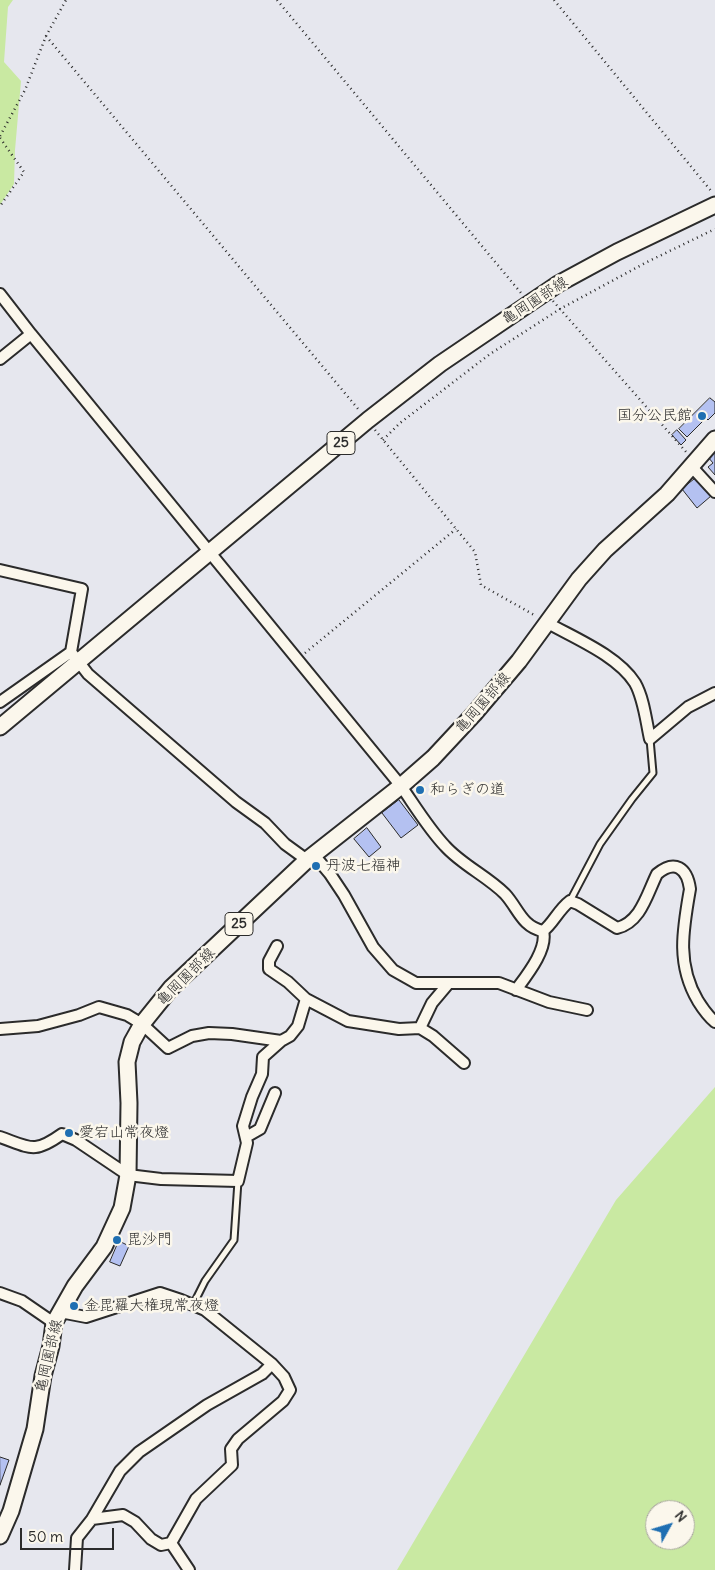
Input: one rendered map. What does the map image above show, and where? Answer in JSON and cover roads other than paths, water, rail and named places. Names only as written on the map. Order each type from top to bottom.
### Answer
[{"type":"main road","name":"亀岡園部線","points":[[0,727],[75,657],[210,552],[368,420],[440,364],[558,284],[617,252],[715,205]]},
{"type":"main road","name":"亀岡園部線","points":[[0,1536],[11,1511],[35,1429],[43,1376],[57,1317],[75,1286],[104,1247],[122,1208],[128,1175],[129,1103],[127,1062],[132,1042],[142,1024],[171,988],[310,858],[401,786],[433,758],[519,661],[578,579],[605,550],[667,494],[715,439]]},
{"type":"street","points":[[0,294],[298,658],[401,786],[445,846],[505,895],[525,922],[534,929],[543,931]]},
{"type":"street","points":[[0,359],[31,334]]},
{"type":"street","points":[[693,464],[715,492]]},
{"type":"street","points":[[0,570],[82,589],[75,657],[88,674],[236,802],[265,824],[285,844],[310,858],[330,874],[373,947],[394,970],[416,983],[499,984],[549,1002],[588,1010]]},
{"type":"street","points":[[546,622],[605,655],[624,670],[635,683],[641,698],[650,739],[688,707],[715,693]]},
{"type":"street","points":[[0,702],[75,657]]},
{"type":"street","points":[[543,931],[548,927],[560,908],[570,900],[617,928],[625,926],[636,917],[657,874],[670,866],[678,867],[689,880],[690,889],[682,949],[685,970],[690,986],[709,1016],[715,1022]]},
{"type":"street","points":[[516,990],[534,966],[545,938],[543,931]]},
{"type":"street","points":[[277,946],[269,961],[270,968],[306,999],[348,1022],[399,1029],[420,1028],[433,1036],[464,1063]]},
{"type":"street","points":[[420,1028],[432,1003],[448,984]]},
{"type":"street","points":[[0,1137],[25,1146],[38,1148],[48,1144],[62,1134],[76,1140],[128,1175],[161,1179],[238,1181],[247,1143],[243,1126],[262,1074],[263,1058],[281,1041],[290,1036],[298,1026],[306,999]]},
{"type":"street","points":[[0,1029],[38,1026],[79,1015],[99,1007],[127,1015],[142,1024],[168,1048],[192,1036],[209,1033],[232,1034],[281,1041]]},
{"type":"street","points":[[246,1138],[260,1129],[275,1093]]},
{"type":"street","points":[[0,1293],[57,1317],[86,1317],[160,1293],[205,1310],[272,1364],[284,1377],[290,1390],[283,1401],[238,1439],[231,1449],[232,1465],[196,1498],[171,1543],[161,1545],[135,1522],[123,1515],[92,1519]]},
{"type":"street","points":[[75,1570],[77,1538],[92,1519],[120,1471],[138,1452],[207,1404],[262,1374],[272,1364]]},
{"type":"street","points":[[171,1543],[189,1570]]},
{"type":"lane","points":[[570,900],[600,844],[653,773],[650,739]]},
{"type":"lane","points":[[193,1305],[205,1281],[234,1240],[238,1181]]},
{"type":"place","name":"国分公民館","points":[[702,416]]},
{"type":"place","name":"和らぎの道","points":[[420,790]]},
{"type":"place","name":"丹波七福神","points":[[316,866]]},
{"type":"place","name":"愛宕山常夜燈","points":[[69,1133]]},
{"type":"place","name":"毘沙門","points":[[117,1240]]},
{"type":"place","name":"金毘羅大権現常夜燈","points":[[74,1306]]}]
